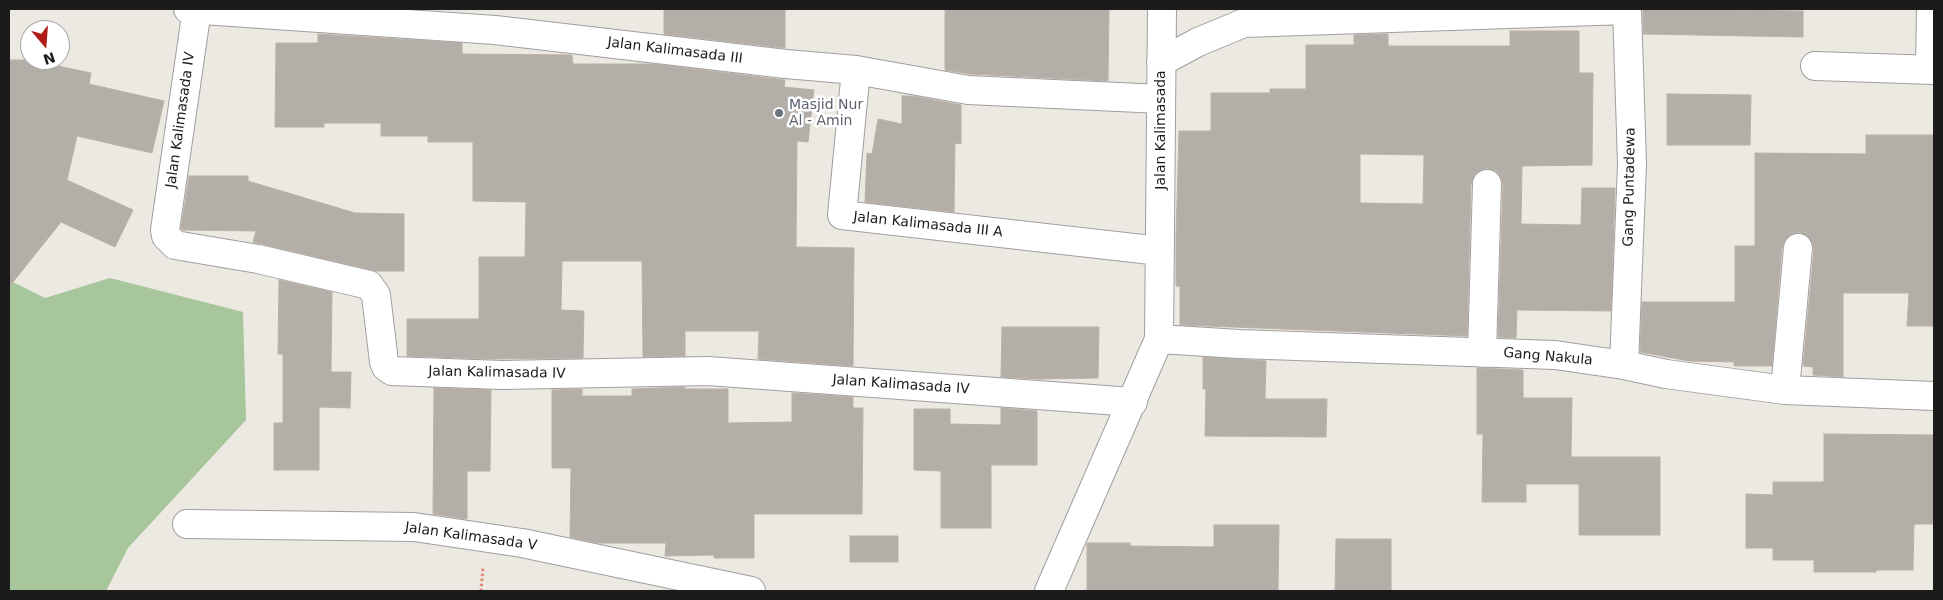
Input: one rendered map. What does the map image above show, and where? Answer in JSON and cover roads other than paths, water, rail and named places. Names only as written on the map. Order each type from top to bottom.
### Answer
[{"type":"street","name":"Jalan Kalimasada III","points":[[188,9],[386,15],[495,30],[856,70],[968,90],[1161,99]]},
{"type":"street","name":"Jalan Kalimasada IV","points":[[197,9],[165,230],[166,236],[175,245],[258,258],[369,285],[376,295],[384,362],[386,367],[392,371],[502,375],[708,371],[1132,402]]},
{"type":"street","points":[[1161,62],[1162,9]]},
{"type":"street","name":"Jalan Kalimasada","points":[[1049,591],[1159,339],[1161,62],[1198,42],[1244,23],[1627,9]]},
{"type":"street","name":"Gang Puntadewa","points":[[1624,365],[1632,164],[1627,9]]},
{"type":"street","points":[[1815,66],[1932,70],[1931,9]]},
{"type":"street","name":"Jalan Kalimasada III A","points":[[856,70],[842,215],[1160,251]]},
{"type":"street","points":[[1482,353],[1487,184]]},
{"type":"street","points":[[1785,390],[1798,248]]},
{"type":"street","name":"Gang Nakula","points":[[1159,339],[1239,344],[1555,355],[1624,365],[1666,374],[1785,390],[1934,396]]},
{"type":"street","name":"Jalan Kalimasada V","points":[[187,524],[414,527],[522,543],[751,591]]},
{"type":"place","name":"Masjid Nur Al - Amin","points":[[779,113]]}]
